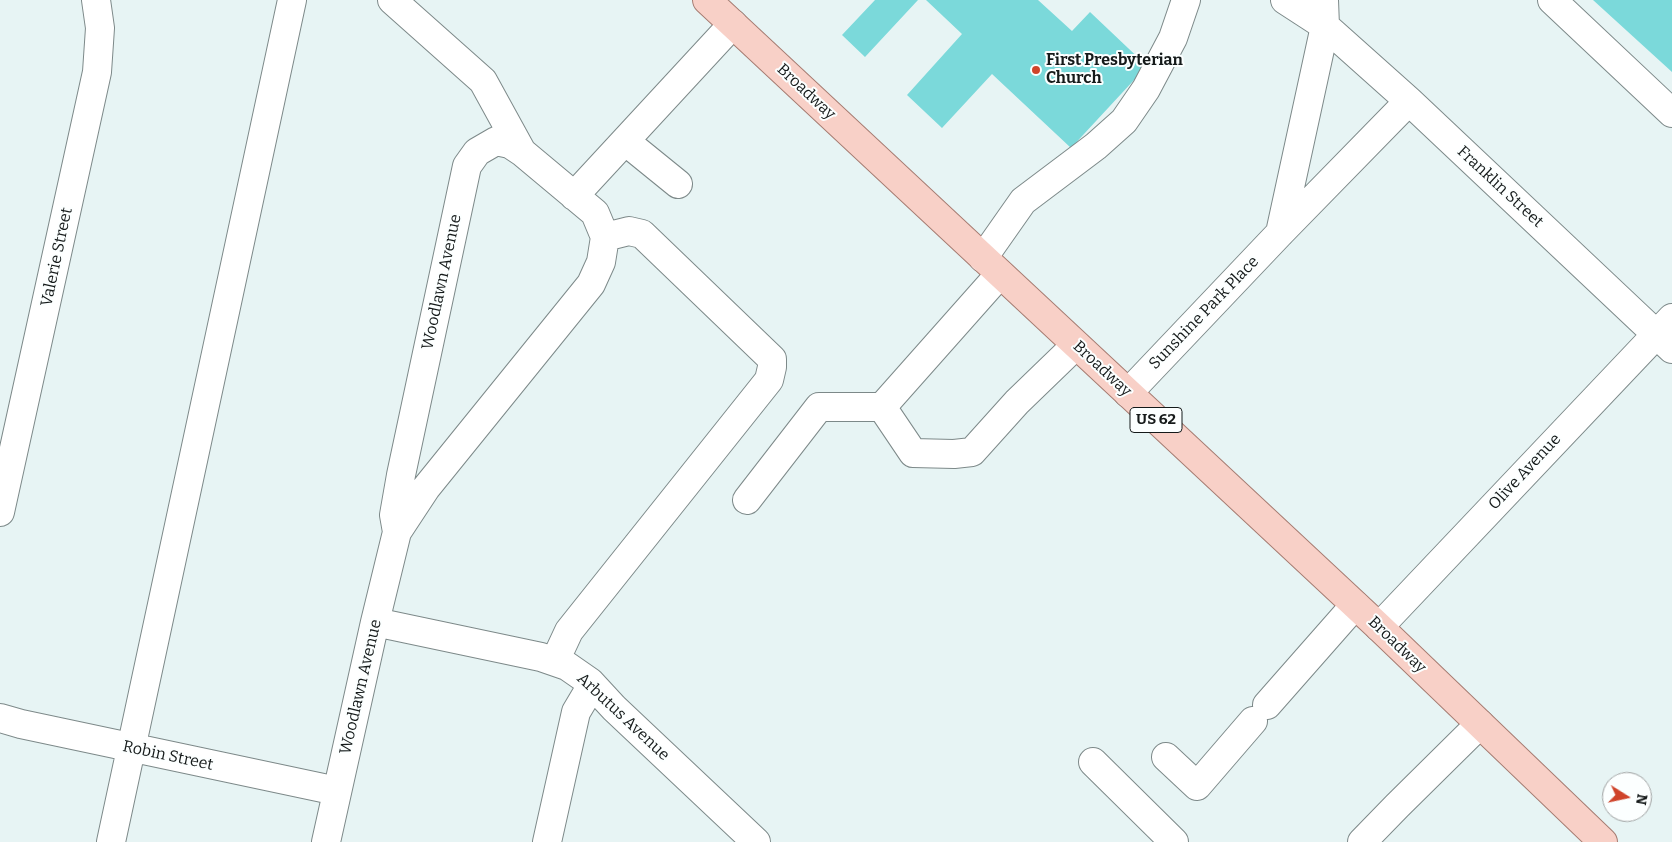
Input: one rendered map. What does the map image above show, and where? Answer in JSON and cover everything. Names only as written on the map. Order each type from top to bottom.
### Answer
[{"type":"main road","name":"Broadway","points":[[707,0],[1379,627],[1603,842]]},
{"type":"street","name":"Valerie Street","points":[[0,512],[97,72],[100,28],[96,0]]},
{"type":"street","points":[[112,842],[292,0]]},
{"type":"street","points":[[392,0],[483,81],[522,152]]},
{"type":"street","points":[[882,407],[992,266],[1023,201],[1096,146],[1124,121],[1146,89],[1173,38],[1186,0]]},
{"type":"street","name":"Franklin Street","points":[[1285,0],[1324,13],[1409,101],[1667,334]]},
{"type":"street","points":[[1552,0],[1672,113]]},
{"type":"street","points":[[1280,233],[1324,13]]},
{"type":"street","points":[[574,196],[733,24]]},
{"type":"street","name":"Sunshine Park Place","points":[[1128,393],[1409,101]]},
{"type":"street","name":"Woodlawn Avenue","points":[[326,842],[397,532],[426,488],[591,284],[601,262],[605,236],[595,213],[510,144],[496,141],[477,152],[467,166],[401,475],[394,515],[397,532]]},
{"type":"street","points":[[625,141],[678,184]]},
{"type":"street","points":[[555,661],[569,631],[769,380],[772,367],[772,358],[642,234],[629,231],[605,236]]},
{"type":"street","name":"Olive Avenue","points":[[1379,627],[1667,334]]},
{"type":"street","points":[[882,407],[913,453],[954,454],[972,452],[1017,402],[1076,345]]},
{"type":"street","points":[[747,500],[819,407],[882,407]]},
{"type":"street","points":[[1166,757],[1197,786],[1354,605]]},
{"type":"street","name":"Arbutus Avenue","points":[[375,622],[541,657],[567,666],[592,685],[756,842]]},
{"type":"street","points":[[547,842],[576,712],[592,685]]},
{"type":"street","name":"Robin Street","points":[[0,718],[337,791]]},
{"type":"street","points":[[1362,842],[1480,724]]},
{"type":"street","points":[[1093,762],[1174,842]]},
{"type":"building","points":[[875,0],[918,0],[865,57],[842,35]]},
{"type":"building","name":"First Presbyterian Church","points":[[926,0],[1038,0],[1072,31],[1090,12],[1147,66],[1071,148],[992,74],[942,128],[907,95],[962,34]]},
{"type":"building","points":[[1593,0],[1672,0],[1672,72]]},
{"type":"place","name":"First Presbyterian Church","points":[[1036,70]]}]
